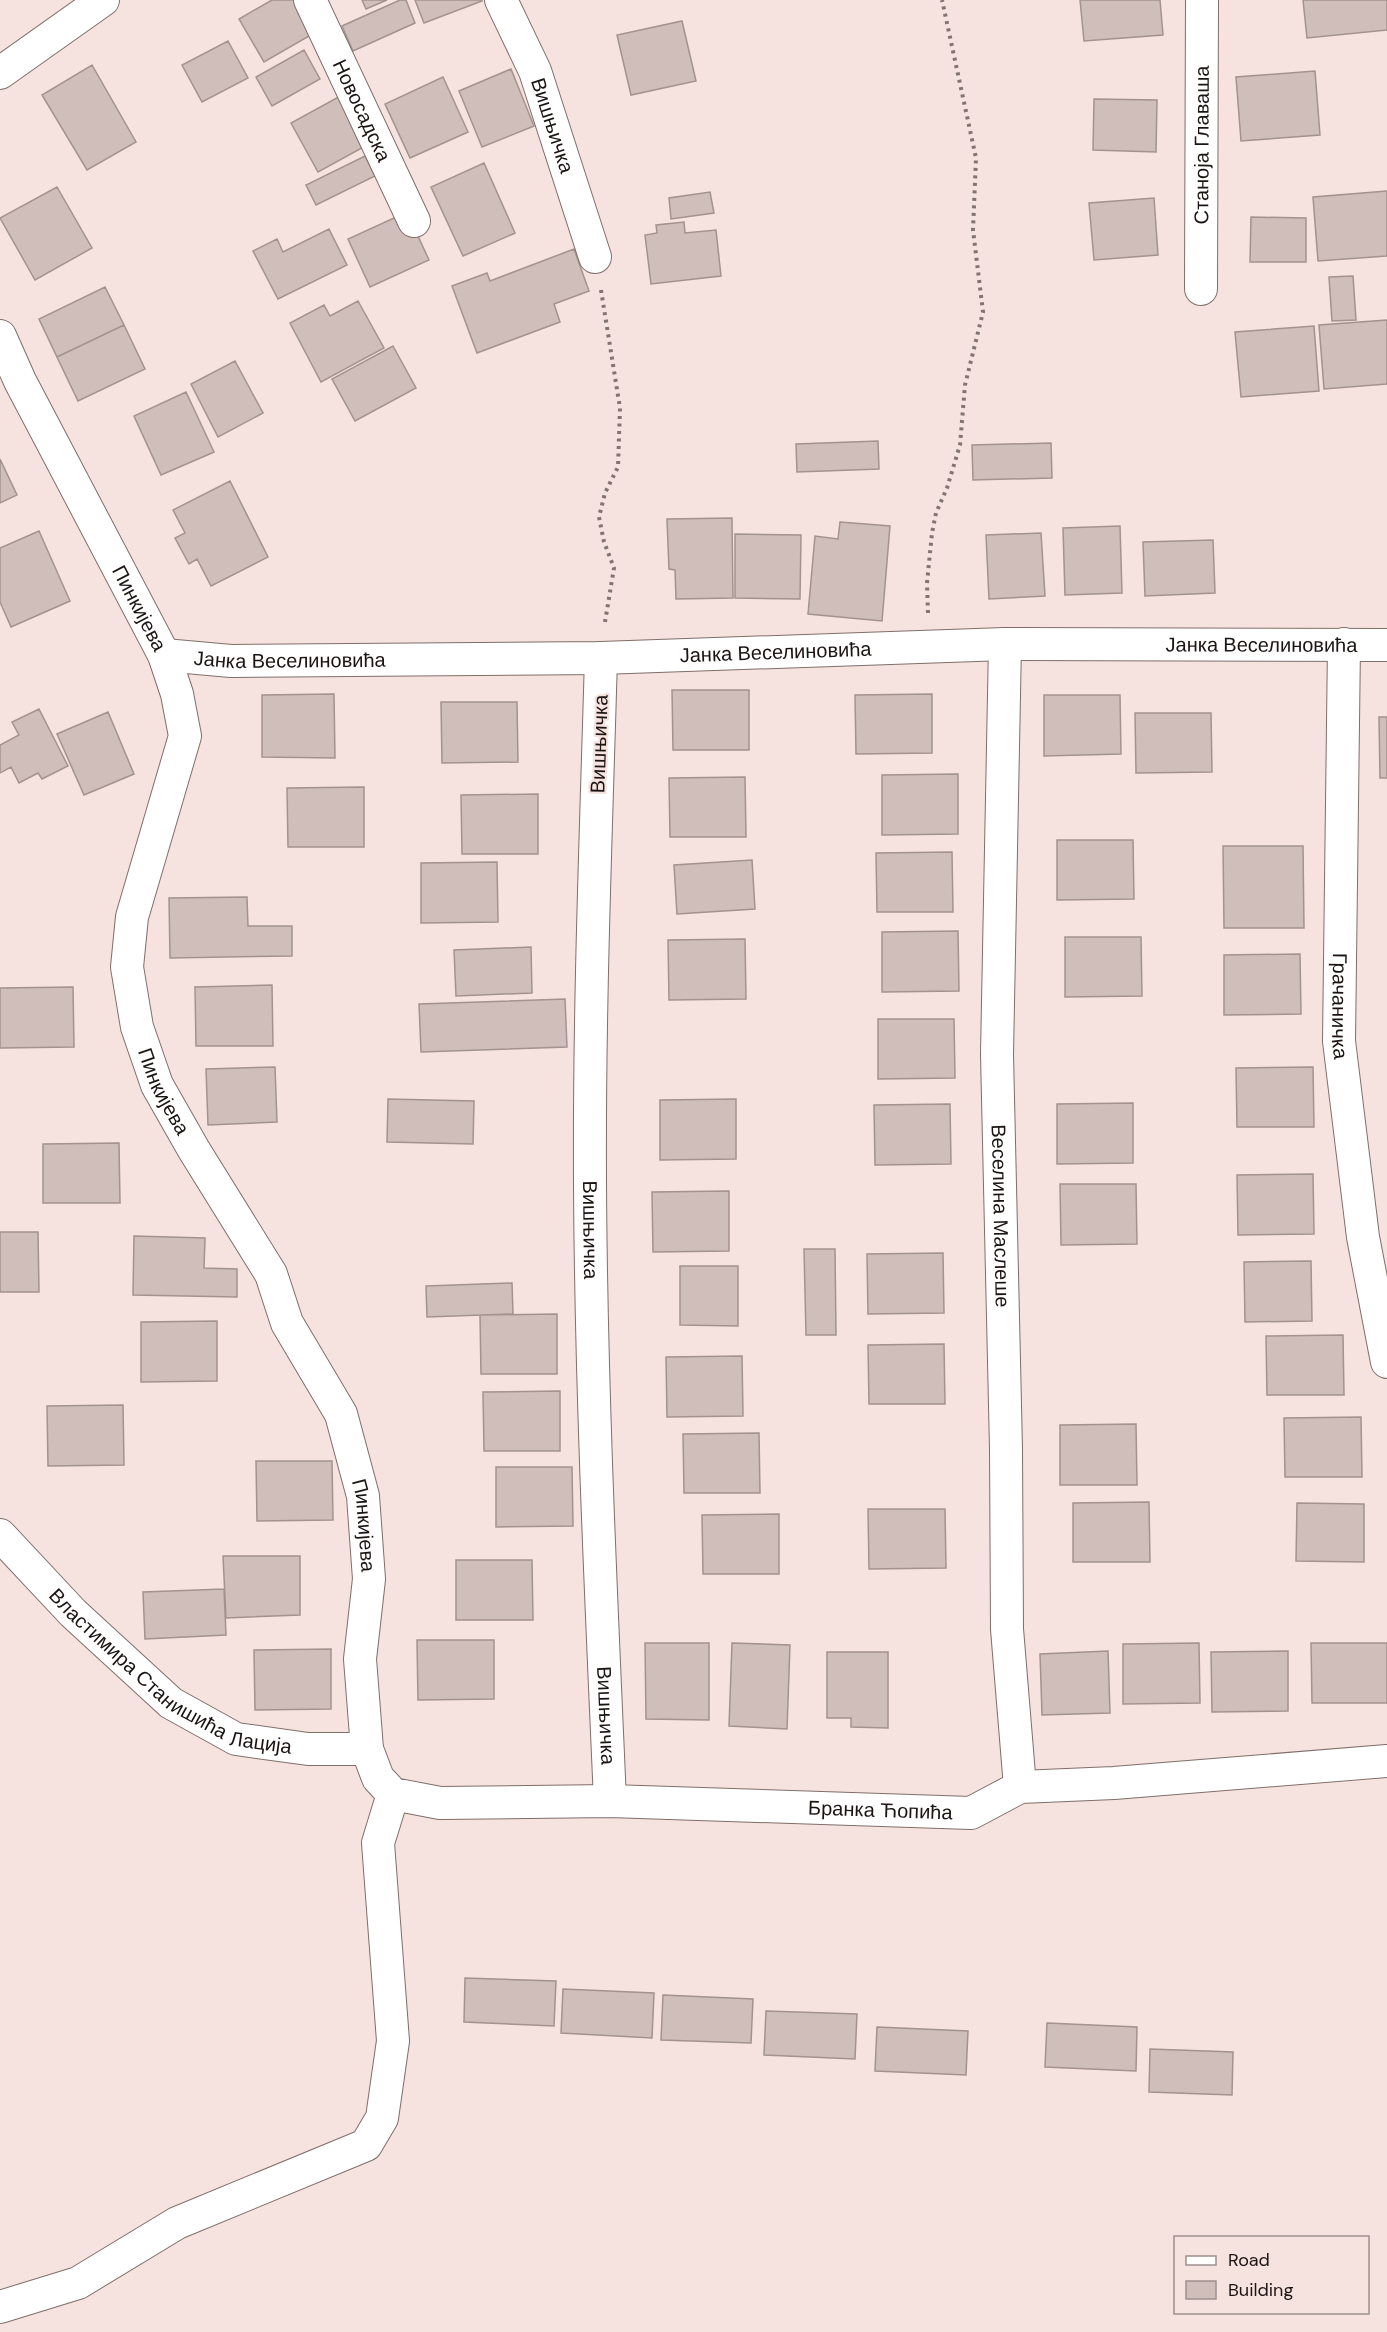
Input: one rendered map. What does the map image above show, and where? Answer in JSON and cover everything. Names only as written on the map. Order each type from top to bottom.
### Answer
[{"type":"street","points":[[0,73],[103,0]]},
{"type":"street","name":"Новосадска","points":[[310,0],[414,221]]},
{"type":"street","name":"Вишњичка","points":[[501,0],[535,71],[595,257]]},
{"type":"street","name":"Станоја Главаша","points":[[1201,289],[1202,0]]},
{"type":"street","name":"Пинкијева","points":[[0,336],[20,381],[164,655],[177,694],[185,736],[132,917],[127,967],[137,1027],[157,1085],[194,1150],[271,1274],[287,1323],[341,1414],[363,1496],[369,1580],[360,1659],[367,1749],[378,1778],[393,1794]]},
{"type":"street","name":"Јанка Веселиновића","points":[[164,655],[231,661],[601,658],[1005,644],[1387,645]]},
{"type":"street","name":"Веселина Маслеше","points":[[1005,644],[997,1054],[1007,1629],[1020,1787]]},
{"type":"street","name":"Грачаничка","points":[[1344,644],[1339,1041],[1363,1237],[1387,1362]]},
{"type":"street","name":"Вишњичка","points":[[601,658],[593,940],[590,1180],[597,1502],[610,1801]]},
{"type":"street","name":"Властимира Станишића Лација","points":[[0,1535],[73,1613],[171,1703],[236,1739],[308,1749],[367,1749]]},
{"type":"street","name":"Бранка Ћопића","points":[[393,1794],[440,1803],[610,1801],[971,1814],[1020,1787],[1114,1783],[1387,1761]]},
{"type":"street","points":[[0,2307],[78,2283],[177,2223],[366,2145],[382,2118],[393,2041],[378,1843],[393,1794]]},
{"type":"path","points":[[929,647],[927,583],[932,533],[936,513],[947,488],[960,444],[965,385],[982,312],[973,231],[976,158],[942,0]]},
{"type":"path","points":[[595,257],[620,408],[618,467],[605,493],[599,517],[604,542],[614,568],[601,658]]},
{"type":"building","points":[[272,0],[298,0],[316,32],[264,62],[239,19]]},
{"type":"building","points":[[362,0],[387,0],[366,9]]},
{"type":"building","points":[[400,0],[406,0],[415,23],[353,51],[342,26]]},
{"type":"building","points":[[415,0],[482,0],[482,1],[424,23]]},
{"type":"building","points":[[1080,0],[1160,0],[1163,35],[1084,41]]},
{"type":"building","points":[[1303,0],[1387,0],[1387,30],[1307,38]]},
{"type":"building","points":[[682,21],[696,81],[631,95],[617,35]]},
{"type":"building","points":[[228,41],[248,78],[202,102],[182,65]]},
{"type":"building","points":[[304,50],[320,79],[272,106],[256,77]]},
{"type":"building","points":[[92,65],[136,142],[87,170],[42,95]]},
{"type":"building","points":[[511,69],[534,126],[482,147],[459,91]]},
{"type":"building","points":[[1315,71],[1320,135],[1241,141],[1236,77]]},
{"type":"building","points":[[443,77],[468,132],[410,158],[385,104]]},
{"type":"building","points":[[344,94],[371,143],[318,172],[291,123]]},
{"type":"building","points":[[1094,99],[1157,100],[1156,152],[1093,150]]},
{"type":"building","points":[[365,156],[375,176],[316,205],[306,185]]},
{"type":"building","points":[[484,163],[515,233],[463,256],[431,187]]},
{"type":"building","points":[[57,187],[92,248],[35,280],[0,218]]},
{"type":"building","points":[[1387,191],[1387,256],[1318,261],[1313,197]]},
{"type":"building","points":[[710,192],[714,213],[671,219],[669,198]]},
{"type":"building","points":[[1154,198],[1158,255],[1094,260],[1089,203]]},
{"type":"building","points":[[407,212],[429,260],[370,287],[348,239]]},
{"type":"building","points":[[1251,217],[1306,218],[1306,262],[1250,262]]},
{"type":"building","points":[[684,222],[685,233],[716,230],[721,276],[651,284],[645,235],[657,233],[656,225]]},
{"type":"building","points":[[329,229],[347,265],[278,299],[253,251],[277,239],[283,252]]},
{"type":"building","points":[[574,249],[589,291],[554,304],[560,322],[477,353],[452,286],[487,273],[490,281]]},
{"type":"building","points":[[1353,276],[1356,320],[1332,321],[1329,277]]},
{"type":"building","points":[[105,287],[124,325],[57,357],[39,319]]},
{"type":"building","points":[[358,301],[384,348],[321,382],[290,323],[324,305],[330,316]]},
{"type":"building","points":[[1387,320],[1387,384],[1324,389],[1319,325]]},
{"type":"building","points":[[124,325],[145,369],[78,401],[57,357]]},
{"type":"building","points":[[1314,326],[1319,391],[1241,397],[1235,332]]},
{"type":"building","points":[[393,346],[416,388],[355,421],[332,379]]},
{"type":"building","points":[[235,361],[263,413],[218,437],[191,384]]},
{"type":"building","points":[[186,392],[214,452],[161,475],[134,416]]},
{"type":"building","points":[[878,441],[879,469],[797,472],[796,444]]},
{"type":"building","points":[[1051,443],[1052,478],[973,480],[972,445]]},
{"type":"building","points":[[0,459],[17,495],[0,503]]},
{"type":"building","points":[[230,481],[268,557],[211,586],[197,559],[189,564],[175,538],[185,533],[173,510]]},
{"type":"building","points":[[732,518],[733,598],[676,599],[675,570],[669,569],[667,519]]},
{"type":"building","points":[[840,522],[890,526],[882,621],[808,614],[815,536],[838,539]]},
{"type":"building","points":[[1120,526],[1122,593],[1065,595],[1063,528]]},
{"type":"building","points":[[39,531],[70,601],[11,627],[0,602],[0,548]]},
{"type":"building","points":[[1041,533],[1045,596],[989,599],[986,535]]},
{"type":"building","points":[[735,534],[801,535],[800,599],[735,598]]},
{"type":"building","points":[[1213,540],[1215,593],[1145,596],[1143,542]]},
{"type":"building","points":[[672,690],[749,690],[749,750],[673,750]]},
{"type":"building","points":[[334,694],[335,758],[262,757],[262,695]]},
{"type":"building","points":[[932,694],[932,753],[856,754],[855,695]]},
{"type":"building","points":[[1044,695],[1120,695],[1121,754],[1044,756]]},
{"type":"building","points":[[441,702],[517,702],[518,762],[442,763]]},
{"type":"building","points":[[39,709],[68,766],[42,779],[38,773],[19,783],[11,767],[0,773],[0,745],[19,735],[12,722]]},
{"type":"building","points":[[108,712],[134,774],[84,795],[57,734]]},
{"type":"building","points":[[1135,713],[1211,713],[1212,772],[1136,773]]},
{"type":"building","points":[[1379,717],[1387,717],[1387,778],[1380,778]]},
{"type":"building","points":[[958,774],[958,834],[882,835],[882,775]]},
{"type":"building","points":[[745,777],[746,837],[670,837],[669,778]]},
{"type":"building","points":[[364,787],[364,847],[288,847],[287,788]]},
{"type":"building","points":[[538,794],[538,854],[462,854],[461,795]]},
{"type":"building","points":[[1057,840],[1133,840],[1134,899],[1057,900]]},
{"type":"building","points":[[1223,846],[1303,846],[1304,928],[1224,928]]},
{"type":"building","points":[[952,852],[953,912],[877,912],[876,853]]},
{"type":"building","points":[[752,860],[755,909],[677,914],[674,865]]},
{"type":"building","points":[[497,862],[498,922],[421,923],[421,863]]},
{"type":"building","points":[[247,897],[248,926],[292,926],[292,956],[170,958],[169,898]]},
{"type":"building","points":[[958,931],[959,991],[882,992],[882,932]]},
{"type":"building","points":[[1065,937],[1141,937],[1142,996],[1065,997]]},
{"type":"building","points":[[745,939],[746,999],[669,1000],[668,940]]},
{"type":"building","points":[[531,947],[532,993],[456,996],[454,950]]},
{"type":"building","points":[[1300,954],[1301,1014],[1224,1015],[1224,955]]},
{"type":"building","points":[[272,985],[273,1046],[196,1046],[195,987]]},
{"type":"building","points":[[73,987],[74,1047],[0,1048],[0,988]]},
{"type":"building","points":[[565,999],[567,1047],[421,1052],[419,1004]]},
{"type":"building","points":[[878,1019],[954,1019],[955,1078],[878,1079]]},
{"type":"building","points":[[275,1067],[277,1122],[208,1125],[206,1069]]},
{"type":"building","points":[[1313,1067],[1314,1127],[1237,1127],[1236,1068]]},
{"type":"building","points":[[388,1099],[474,1101],[473,1144],[387,1142]]},
{"type":"building","points":[[736,1099],[736,1159],[660,1160],[660,1100]]},
{"type":"building","points":[[1133,1103],[1133,1163],[1057,1164],[1057,1104]]},
{"type":"building","points":[[950,1104],[951,1164],[875,1165],[874,1105]]},
{"type":"building","points":[[119,1143],[120,1203],[43,1203],[43,1144]]},
{"type":"building","points":[[1313,1174],[1314,1234],[1238,1235],[1237,1175]]},
{"type":"building","points":[[1060,1184],[1136,1184],[1137,1244],[1061,1245]]},
{"type":"building","points":[[729,1191],[729,1251],[653,1252],[652,1192]]},
{"type":"building","points":[[0,1232],[38,1232],[39,1292],[0,1292]]},
{"type":"building","points":[[134,1236],[205,1238],[204,1268],[237,1269],[237,1297],[133,1295]]},
{"type":"building","points":[[804,1249],[835,1249],[836,1335],[806,1335]]},
{"type":"building","points":[[943,1253],[944,1313],[868,1314],[867,1254]]},
{"type":"building","points":[[1311,1261],[1312,1321],[1245,1322],[1244,1262]]},
{"type":"building","points":[[680,1266],[738,1266],[738,1326],[680,1325]]},
{"type":"building","points":[[512,1283],[513,1314],[427,1317],[426,1286]]},
{"type":"building","points":[[557,1314],[557,1374],[481,1374],[480,1315]]},
{"type":"building","points":[[217,1321],[217,1381],[141,1382],[141,1322]]},
{"type":"building","points":[[1343,1335],[1344,1395],[1267,1395],[1266,1336]]},
{"type":"building","points":[[944,1344],[945,1404],[869,1404],[868,1345]]},
{"type":"building","points":[[742,1356],[743,1416],[667,1417],[666,1357]]},
{"type":"building","points":[[560,1391],[560,1451],[484,1451],[483,1392]]},
{"type":"building","points":[[123,1405],[124,1465],[48,1466],[47,1406]]},
{"type":"building","points":[[1361,1417],[1362,1477],[1285,1477],[1284,1418]]},
{"type":"building","points":[[1136,1424],[1137,1485],[1060,1485],[1060,1425]]},
{"type":"building","points":[[759,1433],[760,1493],[684,1493],[683,1434]]},
{"type":"building","points":[[256,1461],[332,1461],[333,1520],[257,1521]]},
{"type":"building","points":[[496,1467],[572,1467],[573,1526],[496,1527]]},
{"type":"building","points":[[1149,1502],[1150,1562],[1073,1562],[1073,1503]]},
{"type":"building","points":[[1297,1503],[1364,1504],[1364,1562],[1296,1561]]},
{"type":"building","points":[[868,1509],[945,1509],[946,1568],[869,1569]]},
{"type":"building","points":[[779,1514],[779,1574],[703,1574],[702,1515]]},
{"type":"building","points":[[223,1556],[300,1556],[300,1615],[226,1618]]},
{"type":"building","points":[[456,1560],[532,1560],[533,1620],[456,1620]]},
{"type":"building","points":[[224,1589],[226,1635],[145,1639],[143,1592]]},
{"type":"building","points":[[417,1640],[494,1640],[494,1699],[418,1700]]},
{"type":"building","points":[[645,1643],[709,1643],[709,1720],[646,1719]]},
{"type":"building","points":[[732,1643],[790,1645],[787,1729],[729,1726]]},
{"type":"building","points":[[1199,1643],[1200,1703],[1123,1704],[1123,1644]]},
{"type":"building","points":[[1311,1643],[1387,1643],[1387,1703],[1312,1703]]},
{"type":"building","points":[[331,1649],[331,1709],[255,1710],[254,1650]]},
{"type":"building","points":[[1108,1651],[1110,1713],[1042,1715],[1040,1654]]},
{"type":"building","points":[[1288,1651],[1288,1711],[1212,1712],[1211,1652]]},
{"type":"building","points":[[827,1652],[888,1652],[888,1728],[851,1727],[851,1718],[827,1718]]},
{"type":"building","points":[[465,1978],[556,1981],[554,2026],[464,2022]]},
{"type":"building","points":[[563,1989],[654,1993],[652,2038],[561,2033]]},
{"type":"building","points":[[663,1995],[753,1999],[751,2043],[661,2040]]},
{"type":"building","points":[[766,2011],[857,2014],[855,2059],[764,2055]]},
{"type":"building","points":[[1047,2023],[1137,2027],[1136,2071],[1045,2067]]},
{"type":"building","points":[[877,2027],[968,2031],[966,2075],[875,2071]]},
{"type":"building","points":[[1150,2049],[1233,2052],[1232,2095],[1149,2092]]}]
